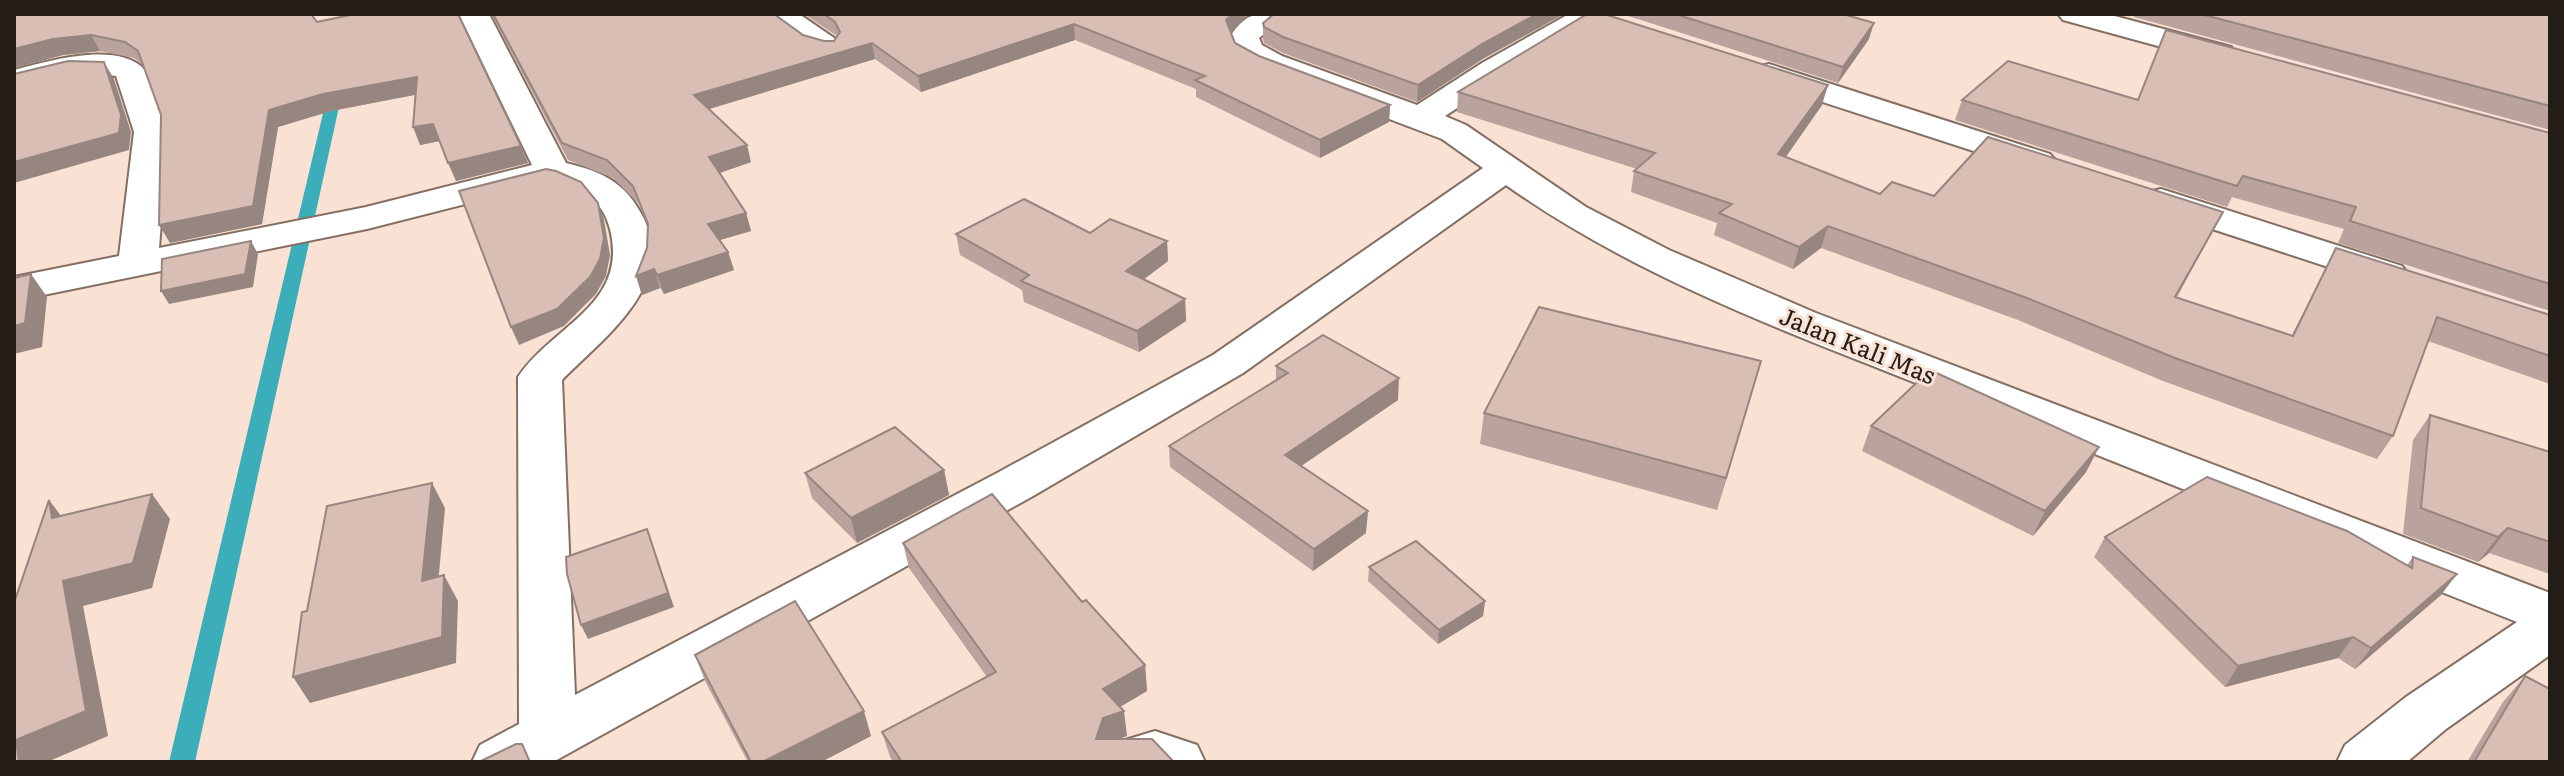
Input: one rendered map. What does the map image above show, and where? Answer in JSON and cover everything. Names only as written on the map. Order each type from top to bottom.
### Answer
[{"type":"street","points":[[474,14],[552,171]]},
{"type":"street","points":[[779,14],[826,47]]},
{"type":"street","name":"Jalan Kali Mas","points":[[1275,14],[1252,26],[1244,38],[1248,50],[1271,63],[1454,132],[1504,170],[1573,215],[1655,258],[1801,322],[2550,614]]},
{"type":"street","points":[[2073,14],[2242,60]]},
{"type":"street","points":[[1420,118],[1493,70],[1598,18]]},
{"type":"street","points":[[1735,63],[2076,173]]},
{"type":"street","points":[[14,80],[64,67],[104,64],[127,69],[134,77],[151,132],[138,263]]},
{"type":"street","points":[[501,762],[1016,484],[1228,364],[1504,170]]},
{"type":"street","points":[[14,289],[367,218],[552,171],[596,180],[617,198],[634,239],[633,266],[626,288],[607,314],[540,377],[548,736]]},
{"type":"street","points":[[2136,192],[2418,284]]},
{"type":"street","points":[[2366,762],[2426,713],[2550,627]]},
{"type":"street","points":[[1130,762],[1155,755],[1176,762]]},
{"type":"building","points":[[14,14],[311,14],[317,22],[355,14],[458,14],[521,146],[448,163],[433,124],[413,127],[417,77],[323,94],[269,110],[253,206],[159,225],[161,115],[138,51],[125,42],[91,35],[53,39],[14,49]]},
{"type":"building","points":[[493,14],[774,14],[803,35],[834,41],[840,32],[835,22],[824,14],[1232,14],[1226,20],[1235,43],[1259,56],[1390,105],[1320,140],[1195,80],[1205,76],[1074,24],[918,76],[872,43],[694,95],[747,145],[709,157],[746,213],[708,224],[728,252],[657,275],[654,269],[636,276],[647,248],[648,224],[633,186],[607,160],[562,143]]},
{"type":"building","points":[[1274,14],[1537,14],[1482,44],[1418,85],[1283,37],[1264,27],[1263,23]]},
{"type":"building","points":[[1587,14],[1604,14],[1828,85],[1778,154],[1880,194],[1892,182],[1934,196],[1988,137],[2223,212],[2175,297],[2293,336],[2336,248],[2550,315],[2550,356],[2437,317],[2393,436],[2175,358],[2027,298],[1828,226],[1799,247],[1719,213],[1732,204],[1634,171],[1655,153],[1458,92]]},
{"type":"building","points":[[1675,14],[1843,14],[1874,23],[1843,67]]},
{"type":"building","points":[[2201,14],[2550,14],[2550,106]]},
{"type":"building","points":[[2166,30],[2550,133],[2550,284],[2350,221],[2356,207],[2243,176],[2237,186],[1962,100],[2008,61],[2138,100]]},
{"type":"building","points":[[68,61],[104,62],[121,115],[119,133],[14,162],[14,74]]},
{"type":"building","points":[[546,169],[581,182],[598,203],[604,238],[600,259],[590,277],[557,309],[511,327],[459,191]]},
{"type":"building","points":[[1024,199],[1090,233],[1110,219],[1167,241],[1126,271],[1185,299],[1137,331],[1021,281],[1029,275],[956,234]]},
{"type":"building","points":[[251,241],[245,274],[161,291],[162,259]]},
{"type":"building","points":[[31,274],[25,323],[14,326],[14,278]]},
{"type":"building","points":[[1539,307],[1761,361],[1726,478],[1484,413]]},
{"type":"building","points":[[1323,335],[1399,378],[1285,455],[1368,511],[1314,549],[1169,446],[1288,373],[1276,366]]},
{"type":"building","points":[[1930,370],[2099,447],[2045,511],[1871,426]]},
{"type":"building","points":[[2430,415],[2550,452],[2550,542],[2508,528],[2498,537],[2421,508]]},
{"type":"building","points":[[895,427],[944,470],[851,518],[805,473]]},
{"type":"building","points":[[2207,477],[2347,531],[2412,568],[2413,557],[2457,574],[2371,648],[2353,637],[2238,666],[2105,537]]},
{"type":"building","points":[[432,483],[422,581],[444,575],[442,637],[293,677],[302,612],[307,611],[327,506]]},
{"type":"building","points":[[152,494],[133,563],[63,581],[86,711],[16,740],[19,762],[14,762],[14,603],[49,500],[52,518]]},
{"type":"building","points":[[992,494],[1082,602],[1086,600],[1145,665],[1103,689],[1124,711],[1103,718],[1096,739],[1152,739],[1174,762],[902,762],[882,732],[996,672],[903,543]]},
{"type":"building","points":[[647,529],[668,593],[581,625],[567,574],[566,557]]},
{"type":"building","points":[[1416,541],[1485,601],[1439,630],[1369,567]]},
{"type":"building","points":[[795,601],[864,711],[762,762],[751,762],[695,655]]},
{"type":"building","points":[[2525,676],[2550,689],[2550,762],[2474,762]]},
{"type":"building","points":[[522,744],[530,762],[479,762]]},
{"type":"waterway","points":[[182,762],[337,84]]}]
